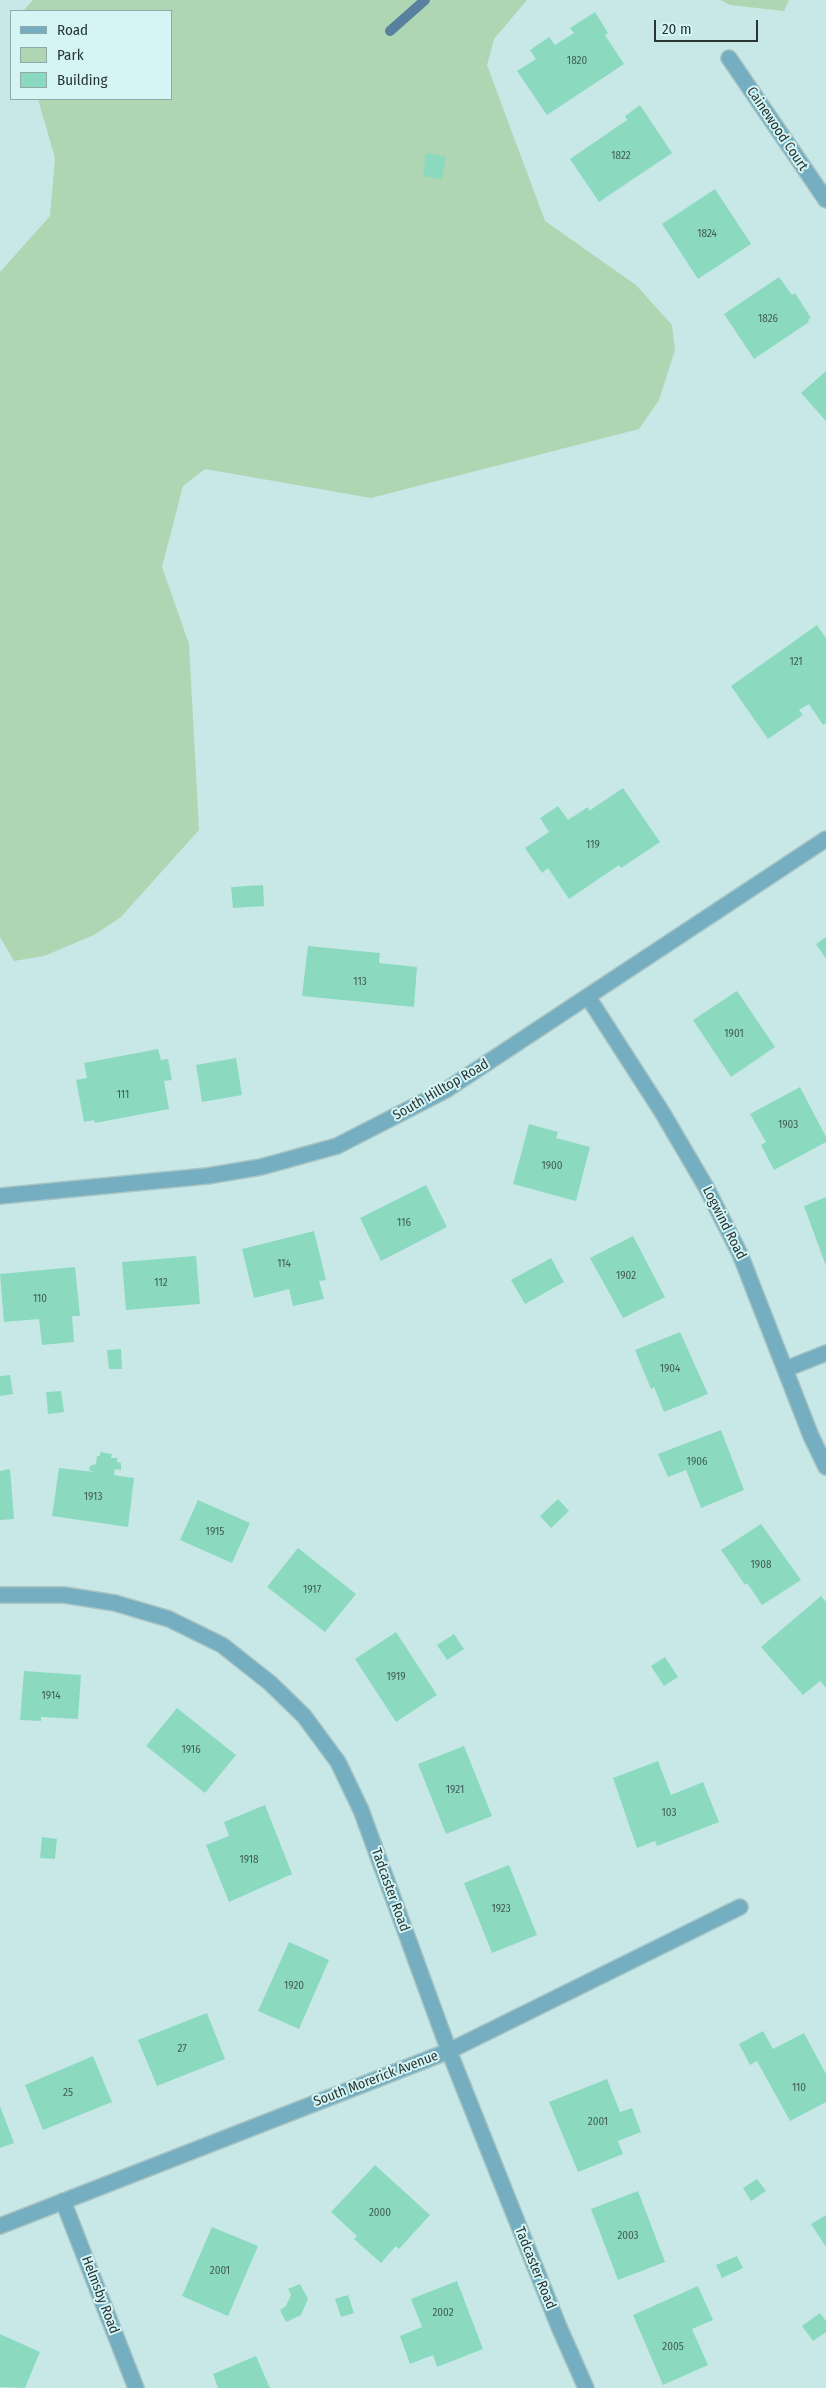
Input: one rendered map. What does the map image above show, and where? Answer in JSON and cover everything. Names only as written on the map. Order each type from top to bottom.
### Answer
[{"type":"street","name":"Cainewood Court","points":[[729,58],[826,200]]},
{"type":"street","name":"South Hilltop Road","points":[[0,1196],[207,1176],[261,1167],[337,1146],[446,1090],[826,839]]},
{"type":"street","name":"Logwind Road","points":[[588,997],[662,1112],[706,1187],[740,1254],[811,1436],[826,1466]]},
{"type":"street","points":[[786,1369],[826,1353]]},
{"type":"street","name":"Tadcaster Road","points":[[0,1595],[64,1595],[115,1603],[169,1619],[222,1646],[270,1682],[297,1710],[338,1762],[361,1810],[448,2051],[558,2327],[586,2388]]},
{"type":"street","name":"South Morerick Avenue","points":[[0,2226],[448,2051],[740,1906]]},
{"type":"street","name":"Helmsby Road","points":[[63,2201],[136,2388]]},
{"type":"green space","points":[[33,0],[527,0],[494,39],[487,65],[545,221],[636,285],[672,325],[675,350],[659,400],[639,429],[371,498],[205,469],[183,486],[162,567],[189,644],[199,830],[121,917],[94,935],[44,956],[14,961],[0,937],[0,272],[50,216],[55,158],[38,100],[172,100],[172,10],[24,10]]},
{"type":"green space","points":[[720,0],[789,0],[784,11],[730,5]]},
{"type":"building","points":[[595,12],[608,33],[605,35],[624,64],[547,115],[517,71],[536,59],[530,50],[549,37],[555,45],[574,33],[570,28]]},
{"type":"building","points":[[640,105],[672,153],[599,202],[570,159],[627,120],[625,116]]},
{"type":"building","points":[[426,153],[446,157],[442,179],[423,176]]},
{"type":"building","points":[[715,189],[751,244],[698,279],[662,224]]},
{"type":"building","points":[[779,277],[792,295],[795,293],[811,318],[808,320],[809,322],[754,359],[724,314]]},
{"type":"building","points":[[826,371],[826,421],[801,393]]},
{"type":"building","points":[[817,625],[826,638],[826,723],[823,725],[809,704],[799,710],[803,715],[768,739],[731,686]]},
{"type":"building","points":[[623,788],[660,842],[621,868],[619,865],[569,899],[548,868],[542,873],[525,848],[549,832],[540,818],[558,806],[568,820],[588,807],[589,811]]},
{"type":"building","points":[[263,885],[264,906],[233,908],[231,887]]},
{"type":"building","points":[[826,937],[826,959],[816,944]]},
{"type":"building","points":[[308,946],[380,953],[379,963],[417,967],[414,1007],[302,996]]},
{"type":"building","points":[[737,991],[775,1047],[731,1077],[693,1020]]},
{"type":"building","points":[[158,1049],[161,1060],[168,1059],[172,1080],[164,1081],[169,1109],[95,1123],[94,1120],[84,1122],[76,1080],[87,1078],[84,1063]]},
{"type":"building","points":[[236,1058],[242,1095],[202,1102],[196,1065]]},
{"type":"building","points":[[800,1087],[826,1137],[826,1142],[774,1170],[761,1145],[766,1142],[750,1114]]},
{"type":"building","points":[[529,1124],[558,1132],[556,1138],[590,1147],[576,1201],[513,1184]]},
{"type":"building","points":[[426,1185],[447,1227],[381,1261],[360,1218]]},
{"type":"building","points":[[826,1197],[826,1266],[804,1206]]},
{"type":"building","points":[[314,1231],[326,1280],[319,1281],[324,1299],[293,1306],[289,1289],[254,1298],[242,1249]]},
{"type":"building","points":[[633,1236],[665,1297],[623,1318],[590,1258]]},
{"type":"building","points":[[196,1256],[200,1304],[126,1310],[122,1262]]},
{"type":"building","points":[[551,1258],[564,1282],[525,1304],[511,1280]]},
{"type":"building","points":[[75,1267],[80,1316],[72,1316],[74,1342],[42,1345],[39,1319],[4,1322],[0,1274]]},
{"type":"building","points":[[680,1332],[708,1394],[664,1412],[654,1387],[651,1389],[635,1350]]},
{"type":"building","points":[[121,1349],[122,1369],[109,1369],[107,1350]]},
{"type":"building","points":[[10,1375],[13,1394],[0,1396],[0,1376]]},
{"type":"building","points":[[61,1391],[64,1412],[48,1414],[46,1392]]},
{"type":"building","points":[[721,1430],[744,1490],[701,1508],[686,1470],[668,1477],[658,1454]]},
{"type":"building","points":[[100,1452],[112,1454],[111,1458],[117,1458],[117,1462],[121,1463],[121,1470],[115,1469],[114,1475],[134,1478],[128,1527],[52,1516],[59,1468],[94,1472],[89,1470],[90,1466],[96,1464],[97,1456],[100,1456]]},
{"type":"building","points":[[10,1469],[14,1519],[0,1520],[0,1471]]},
{"type":"building","points":[[558,1499],[569,1511],[551,1528],[540,1516]]},
{"type":"building","points":[[198,1500],[250,1523],[232,1563],[180,1540]]},
{"type":"building","points":[[761,1524],[801,1580],[762,1605],[747,1583],[745,1585],[721,1550]]},
{"type":"building","points":[[298,1548],[356,1594],[325,1632],[267,1587]]},
{"type":"building","points":[[821,1596],[826,1602],[826,1688],[820,1681],[803,1695],[761,1647]]},
{"type":"building","points":[[396,1632],[437,1695],[396,1722],[355,1659]]},
{"type":"building","points":[[454,1634],[464,1649],[447,1660],[437,1645]]},
{"type":"building","points":[[665,1657],[678,1677],[664,1686],[651,1666]]},
{"type":"building","points":[[24,1671],[81,1675],[78,1719],[41,1717],[41,1721],[20,1720]]},
{"type":"building","points":[[177,1708],[236,1755],[205,1793],[146,1746]]},
{"type":"building","points":[[464,1746],[492,1816],[446,1834],[418,1764]]},
{"type":"building","points":[[658,1761],[671,1795],[703,1782],[719,1822],[657,1846],[655,1841],[637,1848],[613,1778]]},
{"type":"building","points":[[265,1805],[292,1874],[229,1902],[206,1845],[229,1836],[224,1822]]},
{"type":"building","points":[[42,1837],[57,1839],[55,1859],[40,1858]]},
{"type":"building","points":[[509,1865],[537,1935],[492,1953],[464,1883]]},
{"type":"building","points":[[289,1942],[329,1960],[299,2029],[258,2011]]},
{"type":"building","points":[[207,2013],[225,2059],[157,2086],[138,2040]]},
{"type":"building","points":[[763,2031],[773,2049],[804,2033],[826,2074],[826,2102],[790,2121],[757,2061],[750,2065],[739,2044]]},
{"type":"building","points":[[93,2056],[112,2102],[43,2130],[25,2085]]},
{"type":"building","points":[[607,2079],[620,2112],[632,2108],[641,2132],[618,2141],[623,2154],[578,2172],[549,2102]]},
{"type":"building","points":[[0,2106],[14,2143],[0,2148]]},
{"type":"building","points":[[375,2165],[430,2215],[399,2249],[396,2246],[381,2263],[354,2239],[357,2236],[331,2212]]},
{"type":"building","points":[[757,2179],[766,2191],[751,2201],[743,2188]]},
{"type":"building","points":[[638,2191],[665,2262],[618,2280],[591,2209]]},
{"type":"building","points":[[826,2215],[826,2247],[811,2224]]},
{"type":"building","points":[[212,2227],[258,2246],[228,2316],[182,2296]]},
{"type":"building","points":[[737,2256],[743,2268],[722,2278],[716,2265]]},
{"type":"building","points":[[457,2281],[483,2349],[437,2367],[433,2355],[410,2364],[400,2336],[422,2327],[411,2299]]},
{"type":"building","points":[[300,2284],[308,2299],[301,2315],[286,2322],[280,2310],[286,2306],[291,2295],[288,2289]]},
{"type":"building","points":[[698,2286],[713,2320],[692,2329],[708,2365],[663,2385],[633,2315]]},
{"type":"building","points":[[348,2295],[354,2313],[341,2317],[335,2299]]},
{"type":"building","points":[[820,2313],[826,2321],[826,2332],[813,2341],[802,2326]]},
{"type":"building","points":[[0,2334],[40,2352],[25,2388],[0,2387]]},
{"type":"building","points":[[256,2356],[270,2388],[218,2388],[213,2374]]},
{"type":"waterway","points":[[390,31],[425,0]]}]
